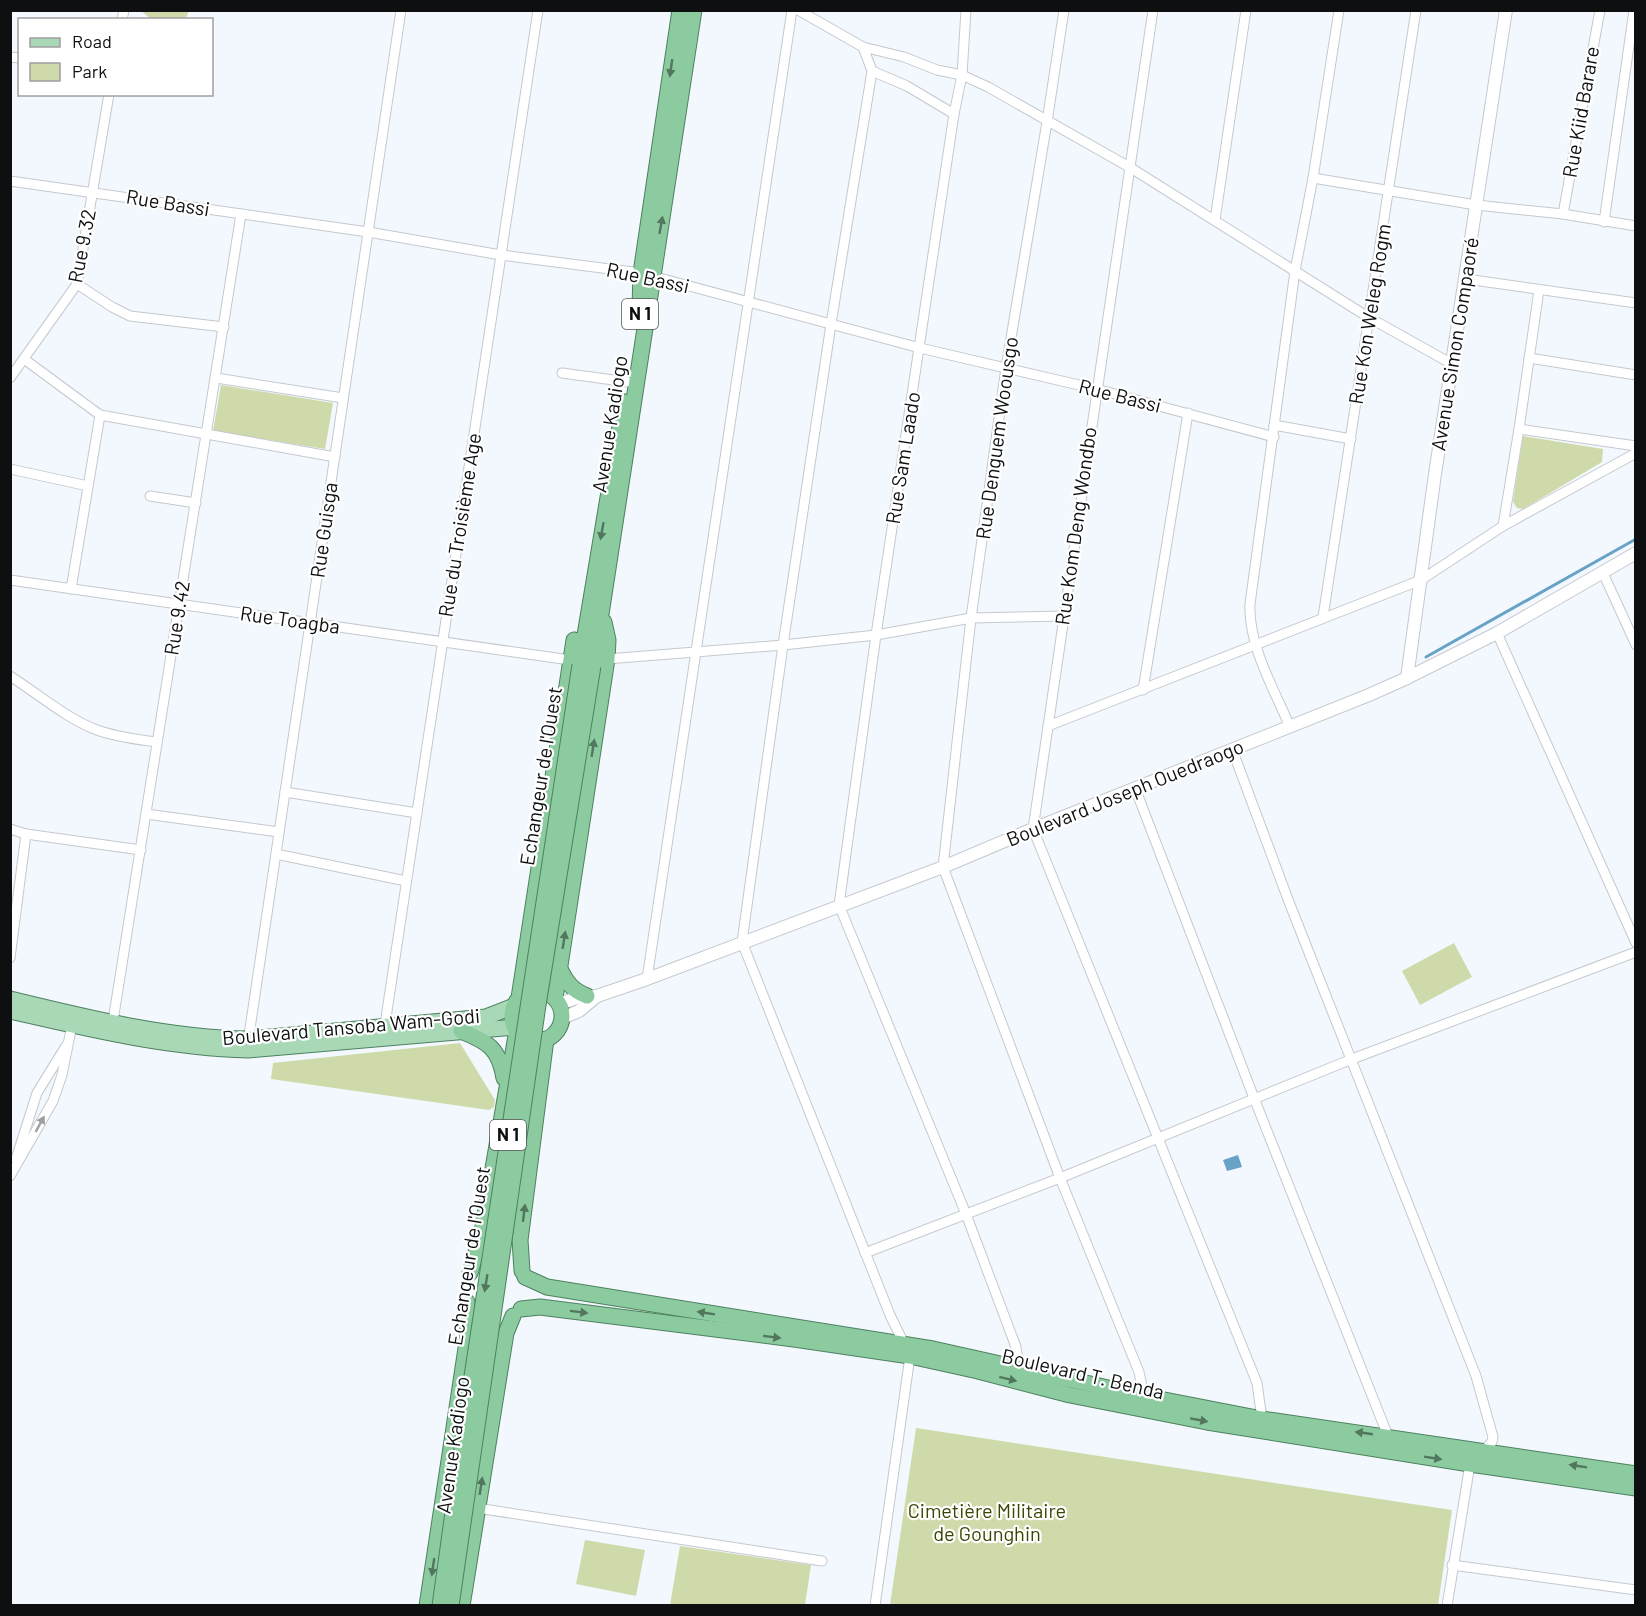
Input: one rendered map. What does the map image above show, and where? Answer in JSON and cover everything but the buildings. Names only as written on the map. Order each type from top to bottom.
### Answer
[{"type":"highway","name":"Avenue Kadiogo","points":[[587,663],[628,382],[647,274],[680,10]]},
{"type":"highway","name":"Avenue Kadiogo","points":[[594,616],[647,274],[672,160],[694,10]]},
{"type":"highway","name":"N 1","points":[[427,1605],[468,1335],[465,1287],[482,1232],[516,1028],[512,1017],[587,663],[608,640],[594,616]]},
{"type":"highway","name":"N 1","points":[[462,1605],[506,1333],[527,1297],[520,1240],[546,1039],[557,1030],[560,969],[587,663]]},
{"type":"highway","name":"Echangeur de l'Ouest","points":[[538,1005],[587,663]]},
{"type":"highway","name":"Echangeur de l'Ouest","points":[[440,1605],[471,1383],[587,663]]},
{"type":"highway","points":[[560,969],[570,986],[592,996]]},
{"type":"highway","points":[[517,1002],[526,993],[541,991],[559,1007]]},
{"type":"highway","name":"Avenue Kadiogo","points":[[451,1605],[538,1005]]},
{"type":"highway","points":[[516,1028],[522,1036],[530,1040],[546,1039]]},
{"type":"highway","points":[[461,1031],[489,1044],[496,1052],[501,1061],[506,1091]]},
{"type":"highway","points":[[470,1273],[481,1263],[495,1258],[510,1262],[523,1274]]},
{"type":"highway","name":"Boulevard T. Benda","points":[[523,1274],[547,1287],[1019,1368],[1262,1419],[1635,1474]]},
{"type":"highway","points":[[467,1302],[474,1313],[486,1320],[500,1321],[517,1313]]},
{"type":"highway","name":"Boulevard T. Benda","points":[[517,1313],[540,1307],[907,1350],[1070,1395],[1153,1412],[1470,1464],[1635,1488]]},
{"type":"main road","name":"Boulevard Tansoba Wam-Godi","points":[[10,999],[113,1021],[248,1044]]},
{"type":"main road","name":"Boulevard Tansoba Wam-Godi","points":[[10,1011],[177,1045],[212,1049],[383,1033],[486,1017],[517,1002]]},
{"type":"main road","points":[[383,1033],[516,1028]]},
{"type":"street","name":"Rue Guisga","points":[[248,1044],[400,10]]},
{"type":"street","name":"Rue du Troisième Age","points":[[383,1033],[538,10]]},
{"type":"street","points":[[647,979],[792,10]]},
{"type":"street","points":[[798,10],[863,47],[904,57],[937,70],[962,75],[988,87],[1131,168],[1368,317],[1452,364]]},
{"type":"street","name":"Rue Denguem Woousgo","points":[[943,867],[971,618],[1006,368],[1064,10]]},
{"type":"street","name":"Rue Kom Deng Wondbo","points":[[1033,828],[1096,389],[1154,10]]},
{"type":"street","points":[[1215,220],[1246,10]]},
{"type":"street","points":[[1290,727],[1251,629],[1250,604],[1295,271],[1313,178],[1340,10]]},
{"type":"street","name":"Rue Kon Weleg Rogm","points":[[1323,617],[1416,10]]},
{"type":"street","name":"Avenue Simon Compaoré","points":[[1407,678],[1506,10]]},
{"type":"street","name":"Rue Kiid Barare","points":[[1563,214],[1600,10]]},
{"type":"street","name":"Rue Kiid Barare","points":[[1604,222],[1634,10]]},
{"type":"street","name":"Rue Sam Laado","points":[[839,905],[876,635],[954,114],[962,75],[963,12]]},
{"type":"street","points":[[863,47],[872,71],[783,645],[742,942],[890,1315],[907,1350],[875,1605]]},
{"type":"street","points":[[872,71],[907,86],[954,114]]},
{"type":"street","name":"Rue 9.32","points":[[10,378],[77,284],[109,96]]},
{"type":"street","points":[[1313,178],[1476,205],[1563,214],[1635,226]]},
{"type":"street","name":"Rue Bassi","points":[[10,181],[368,232],[501,255],[647,274],[920,348],[1096,389],[1274,437]]},
{"type":"street","name":"Rue 9.42","points":[[113,1021],[241,214]]},
{"type":"street","points":[[1466,279],[1635,303]]},
{"type":"street","points":[[77,284],[130,316],[224,327]]},
{"type":"street","points":[[1503,526],[1520,429],[1539,290]]},
{"type":"street","points":[[1529,358],[1635,375]]},
{"type":"street","points":[[24,359],[100,416],[334,457]]},
{"type":"street","points":[[562,373],[628,382]]},
{"type":"street","points":[[216,378],[343,398]]},
{"type":"street","points":[[1143,690],[1188,413]]},
{"type":"street","points":[[71,589],[100,416]]},
{"type":"street","points":[[1274,425],[1351,439]]},
{"type":"street","points":[[1520,429],[1635,446]]},
{"type":"street","points":[[1048,726],[1421,580],[1503,526],[1635,453]]},
{"type":"street","points":[[10,469],[88,486]]},
{"type":"street","points":[[150,496],[196,504]]},
{"type":"street","name":"Boulevard Joseph Ouedraogo","points":[[559,1007],[579,1011],[592,996],[647,979],[943,867],[1033,828],[1290,727],[1407,678],[1497,633],[1635,553]]},
{"type":"street","points":[[1603,573],[1635,644]]},
{"type":"street","name":"Rue Toagba","points":[[11,581],[587,663],[876,635],[971,618],[1063,616]]},
{"type":"street","points":[[1497,633],[1635,943]]},
{"type":"street","points":[[10,675],[95,730],[110,735],[156,742]]},
{"type":"street","points":[[1232,749],[1289,902],[1476,1376],[1493,1437],[1492,1442],[1470,1464],[1447,1605]]},
{"type":"street","points":[[1135,788],[1254,1098],[1388,1436]]},
{"type":"street","points":[[285,792],[417,813]]},
{"type":"street","points":[[146,814],[279,832]]},
{"type":"street","points":[[1033,828],[1257,1383],[1262,1419]]},
{"type":"street","points":[[11,830],[141,850]]},
{"type":"street","points":[[10,958],[26,834]]},
{"type":"street","points":[[276,854],[406,881]]},
{"type":"street","points":[[943,867],[1060,1178],[1138,1372],[1144,1396]]},
{"type":"street","points":[[839,905],[966,1214],[1016,1347],[1019,1368]]},
{"type":"street","points":[[865,1253],[1060,1178],[1352,1059],[1635,952]]},
{"type":"street","points":[[11,1176],[52,1101],[62,1075],[72,1025]]},
{"type":"street","points":[[11,1176],[37,1093],[68,1041]]},
{"type":"street","points":[[477,1508],[822,1561]]},
{"type":"street","points":[[1452,1565],[1635,1590]]},
{"type":"green space","points":[[141,10],[189,11],[186,18],[150,18]]},
{"type":"green space","points":[[221,385],[333,403],[325,449],[213,431]]},
{"type":"green space","points":[[1523,436],[1603,449],[1602,462],[1523,509],[1517,508],[1513,502]]},
{"type":"green space","points":[[1454,943],[1472,977],[1420,1005],[1402,971]]},
{"type":"green space","points":[[460,1043],[495,1100],[494,1107],[489,1110],[271,1079],[273,1063]]},
{"type":"green space","name":"Cimetière Militaire de Gounghin","points":[[916,1428],[1452,1510],[1438,1605],[890,1605]]},
{"type":"green space","points":[[585,1540],[645,1550],[636,1596],[576,1584]]},
{"type":"green space","points":[[680,1546],[811,1565],[805,1605],[670,1605]]},
{"type":"water","points":[[1238,1155],[1242,1167],[1227,1171],[1223,1160]]},
{"type":"waterway","points":[[1426,657],[1636,539]]}]
